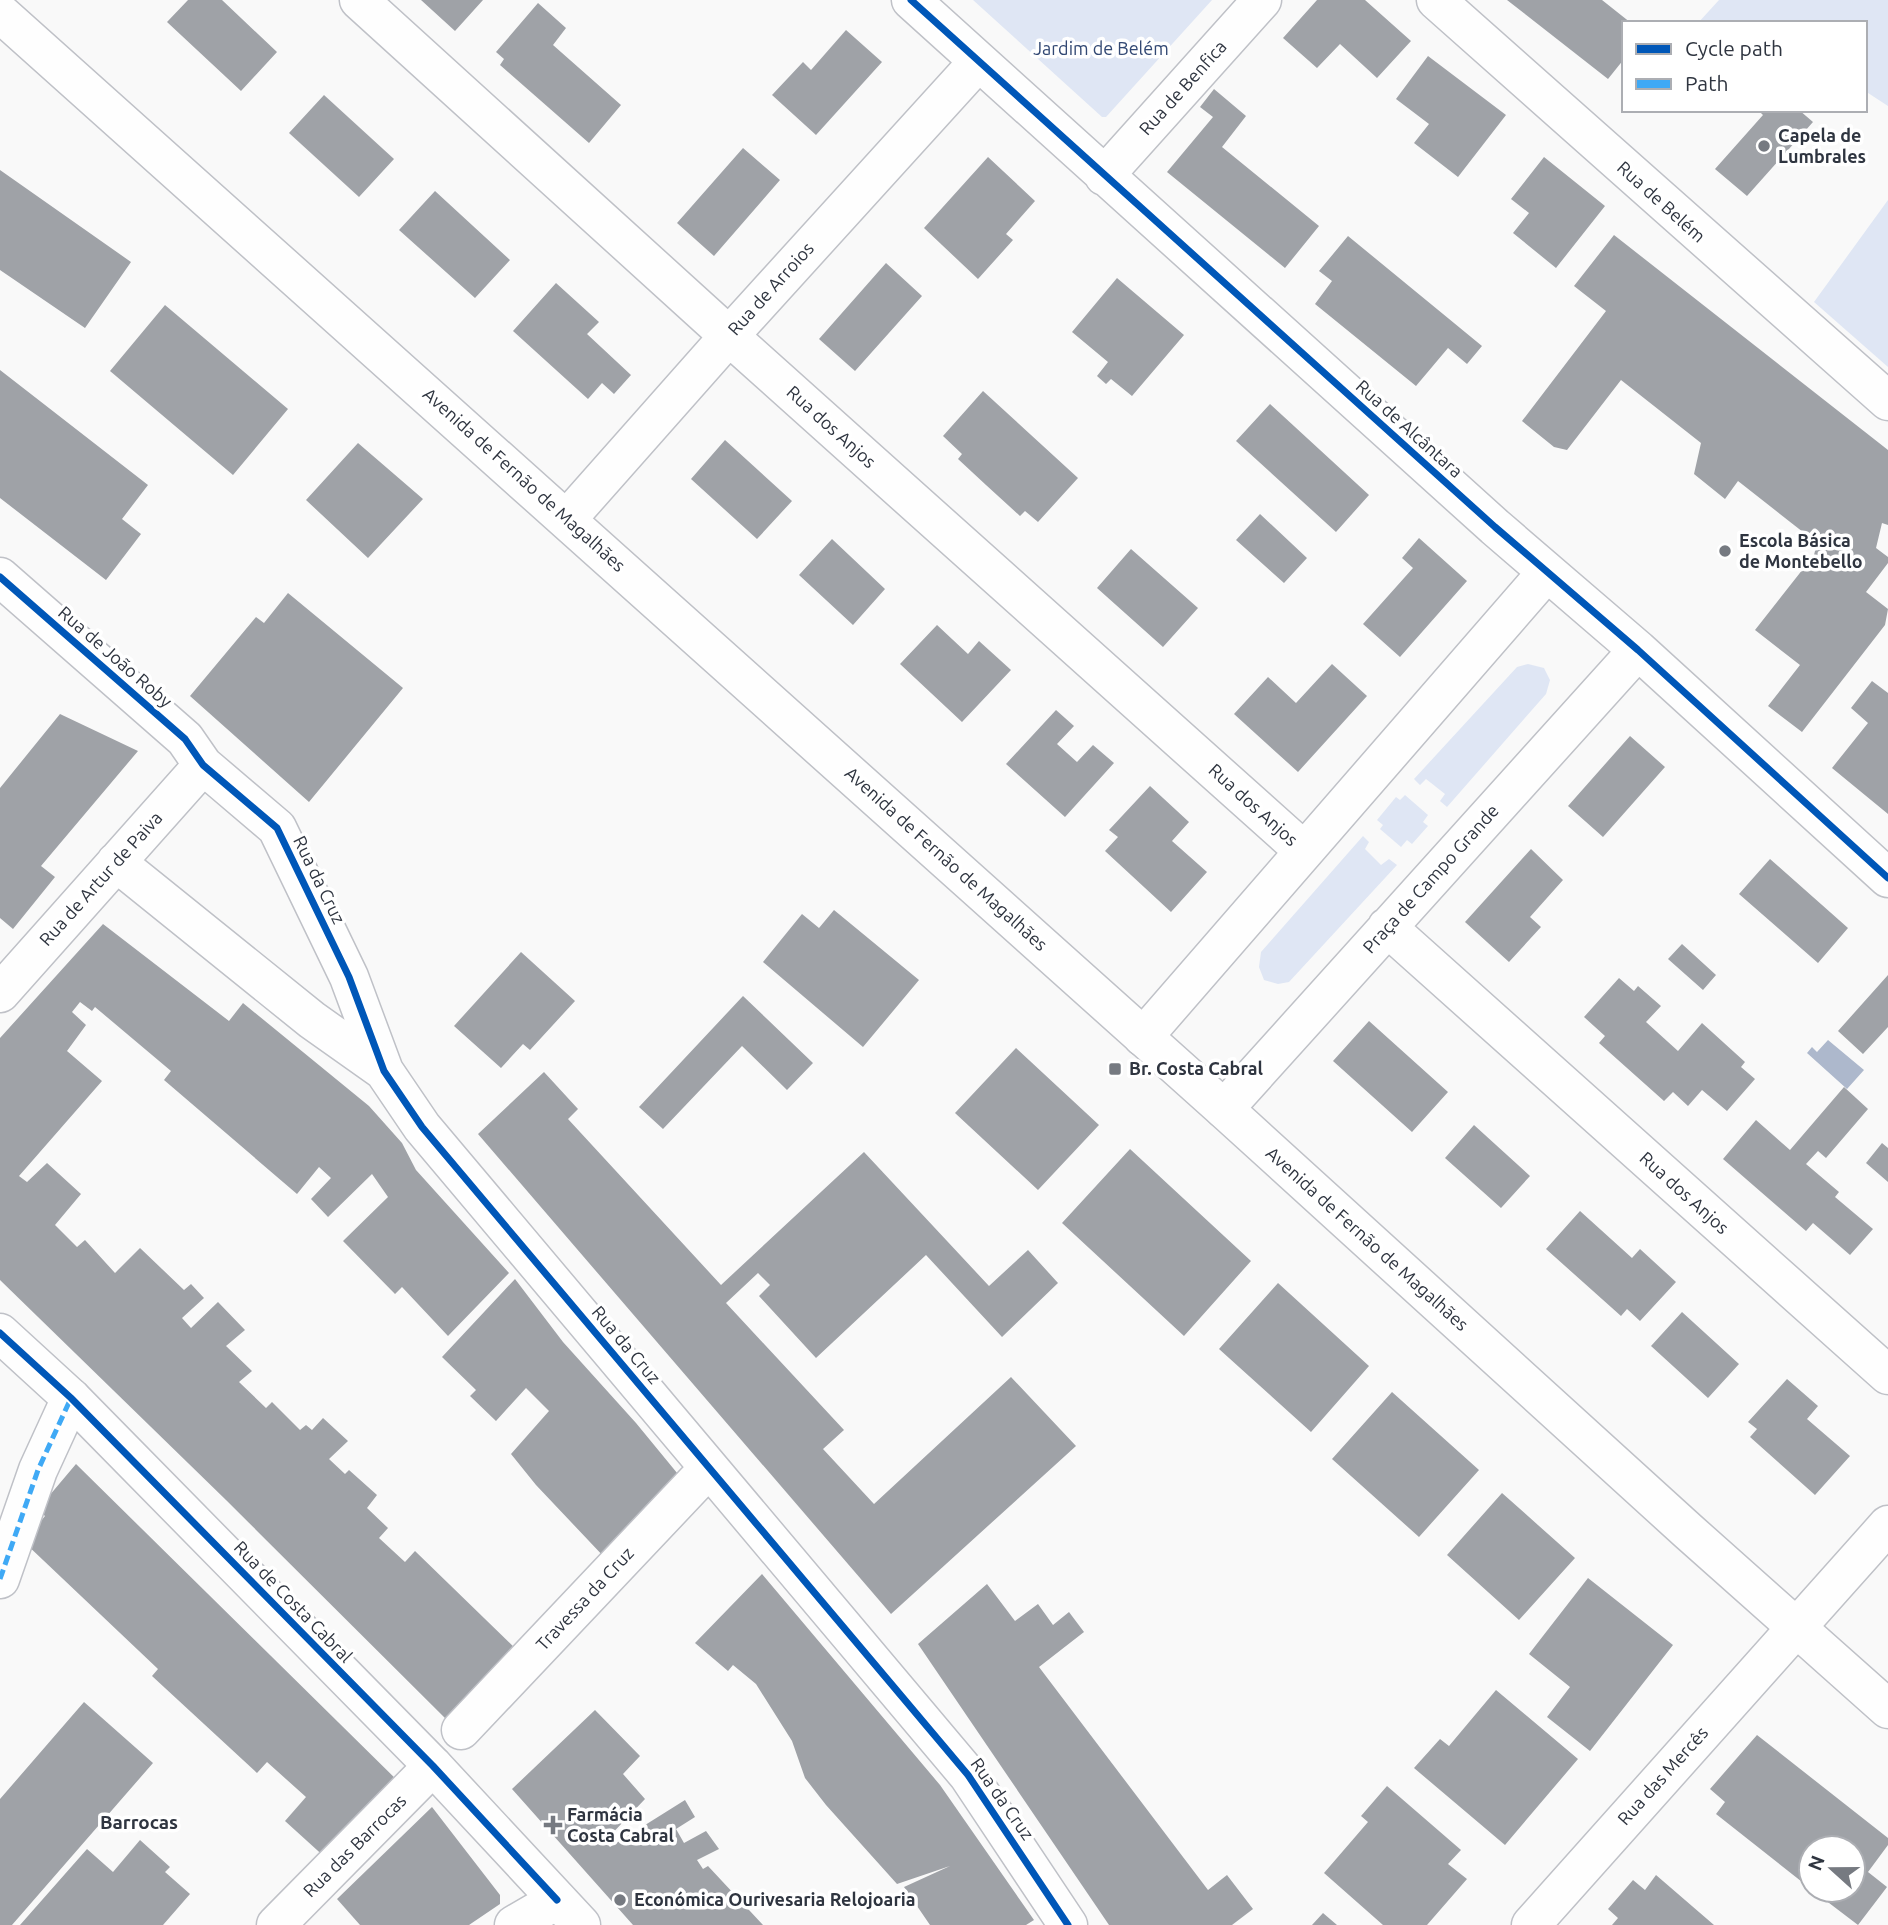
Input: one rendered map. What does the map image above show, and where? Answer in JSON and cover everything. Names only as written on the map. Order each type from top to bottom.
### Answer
[{"type":"street","name":"Rua dos Anjos","points":[[359,0],[1304,851]]},
{"type":"street","name":"Rua de Alcântara","points":[[911,0],[1104,176],[1638,650],[1888,878]]},
{"type":"street","name":"Rua de Benfica","points":[[1104,176],[1262,0]]},
{"type":"street","name":"Rua de Belém","points":[[1436,0],[1888,401]]},
{"type":"street","name":"Avenida de Fernão de Magalhães","points":[[0,13],[1224,1109],[1888,1709]]},
{"type":"street","name":"Rua de Arroios","points":[[567,519],[978,62]]},
{"type":"street","points":[[1143,1037],[1547,572]]},
{"type":"street","name":"Rua de João Roby","points":[[0,577],[185,739],[203,765]]},
{"type":"street","name":"Praça de Campo Grande","points":[[1224,1109],[1638,650]]},
{"type":"street","name":"Rua de Artur de Paiva","points":[[0,993],[203,765]]},
{"type":"street","name":"Rua da Cruz","points":[[203,765],[277,828],[349,977],[384,1071],[439,1147],[968,1775],[1068,1925]]},
{"type":"street","name":"Rua da Cruz","points":[[116,862],[312,1020],[384,1071]]},
{"type":"street","name":"Rua dos Anjos","points":[[1387,927],[1888,1375]]},
{"type":"street","name":"Rua de Costa Cabral","points":[[0,1333],[71,1398],[433,1766],[569,1912]]},
{"type":"street","points":[[0,1579],[38,1470],[71,1398]]},
{"type":"street","name":"Travessa da Cruz","points":[[461,1730],[709,1468]]},
{"type":"street","name":"Rua das Mercês","points":[[1531,1925],[1888,1525]]},
{"type":"street","name":"Rua das Barrocas","points":[[276,1925],[433,1766]]},
{"type":"street","points":[[514,1925],[569,1912]]},
{"type":"green space","name":"Jardim de Belém","points":[[973,0],[1212,0],[1106,117],[1102,117]]},
{"type":"green space","points":[[1719,0],[1888,0],[1888,106],[1867,92],[1867,21],[1700,21]]},
{"type":"green space","points":[[1888,200],[1888,367],[1814,302]]},
{"type":"green space","points":[[1528,664],[1544,668],[1550,680],[1546,694],[1447,807],[1440,801],[1445,794],[1426,779],[1420,785],[1414,779],[1517,667]]},
{"type":"green space","points":[[1405,795],[1428,815],[1423,822],[1428,826],[1412,844],[1407,840],[1401,847],[1380,829],[1383,825],[1377,820],[1396,797],[1400,800]]},
{"type":"green space","points":[[1363,836],[1369,842],[1365,849],[1381,865],[1389,859],[1397,865],[1289,982],[1278,984],[1264,980],[1259,967],[1261,952]]},
{"type":"water","points":[[1828,1040],[1864,1070],[1847,1089],[1807,1053],[1812,1047],[1817,1052]]},
{"type":"building","points":[[188,0],[222,0],[277,52],[241,91],[167,22]]},
{"type":"building","points":[[421,0],[483,0],[455,31]]},
{"type":"building","points":[[1317,0],[1365,0],[1411,41],[1377,78],[1340,44],[1317,68],[1283,38]]},
{"type":"building","points":[[1507,0],[1602,0],[1628,21],[1622,21],[1622,62],[1608,79]]},
{"type":"building","points":[[538,3],[566,28],[553,45],[621,105],[589,143],[500,65],[504,59],[496,52]]},
{"type":"building","points":[[846,30],[882,62],[816,135],[772,95],[803,62],[811,70]]},
{"type":"building","points":[[1428,56],[1506,115],[1458,177],[1414,143],[1429,124],[1396,99]]},
{"type":"building","points":[[1214,89],[1246,116],[1222,147],[1319,226],[1285,268],[1167,172],[1213,117],[1200,107]]},
{"type":"building","points":[[324,95],[394,159],[359,197],[289,133]]},
{"type":"building","name":"Capela de Lumbrales","points":[[1760,112],[1801,112],[1813,122],[1747,196],[1715,169],[1763,115]]},
{"type":"building","points":[[743,148],[780,180],[714,256],[677,223]]},
{"type":"building","points":[[988,157],[1035,201],[1006,234],[1013,240],[978,279],[924,228]]},
{"type":"building","points":[[1544,157],[1605,206],[1556,268],[1513,233],[1529,213],[1511,199]]},
{"type":"building","points":[[0,170],[131,262],[85,328],[0,270]]},
{"type":"building","points":[[435,191],[510,260],[475,298],[399,230]]},
{"type":"building","points":[[1614,235],[1888,450],[1888,525],[1882,523],[1876,548],[1888,557],[1888,563],[1866,592],[1888,609],[1885,625],[1802,732],[1768,706],[1800,665],[1755,630],[1814,555],[1817,543],[1738,481],[1725,499],[1694,474],[1701,443],[1621,380],[1567,450],[1554,447],[1522,421],[1606,311],[1574,286]]},
{"type":"building","points":[[1348,236],[1482,346],[1467,364],[1448,348],[1416,386],[1315,304],[1332,281],[1319,271]]},
{"type":"building","points":[[886,263],[922,296],[855,371],[819,339]]},
{"type":"building","points":[[1117,278],[1184,335],[1132,396],[1111,379],[1106,384],[1097,376],[1108,362],[1072,332]]},
{"type":"building","points":[[556,283],[599,322],[587,334],[631,375],[614,394],[602,383],[588,399],[513,331]]},
{"type":"building","points":[[165,305],[288,409],[233,475],[110,371]]},
{"type":"building","points":[[0,370],[148,485],[122,519],[141,534],[106,580],[0,498]]},
{"type":"building","points":[[983,391],[1078,478],[1038,522],[1025,511],[1020,516],[958,459],[962,454],[943,436]]},
{"type":"building","points":[[1270,404],[1369,495],[1336,532],[1236,441]]},
{"type":"building","points":[[725,440],[792,501],[757,539],[691,479]]},
{"type":"building","points":[[358,443],[423,499],[368,558],[306,500]]},
{"type":"building","points":[[1260,514],[1307,558],[1284,583],[1236,540]]},
{"type":"building","points":[[1419,538],[1467,581],[1400,657],[1363,624],[1413,568],[1402,558]]},
{"type":"building","points":[[832,539],[885,589],[853,625],[799,575]]},
{"type":"building","points":[[1131,549],[1198,608],[1163,647],[1097,588]]},
{"type":"building","points":[[288,593],[403,688],[309,802],[190,696],[256,617],[264,623]]},
{"type":"building","points":[[937,625],[968,654],[979,641],[1011,670],[962,722],[900,664]]},
{"type":"building","points":[[1332,664],[1367,696],[1298,772],[1234,714],[1268,677],[1296,703]]},
{"type":"building","points":[[1872,681],[1888,693],[1888,814],[1832,768],[1868,723],[1851,708]]},
{"type":"building","points":[[1056,710],[1074,726],[1057,744],[1077,762],[1093,745],[1114,763],[1065,817],[1006,764]]},
{"type":"building","points":[[60,714],[138,751],[41,866],[55,877],[13,929],[0,918],[0,788]]},
{"type":"building","points":[[1630,736],[1665,767],[1603,837],[1568,806]]},
{"type":"building","points":[[1150,786],[1189,822],[1172,841],[1207,872],[1171,912],[1105,851],[1118,837],[1109,830]]},
{"type":"building","points":[[1531,849],[1563,880],[1530,917],[1541,927],[1509,962],[1465,922]]},
{"type":"building","points":[[1770,859],[1848,928],[1818,963],[1739,894]]},
{"type":"building","points":[[834,910],[919,980],[863,1047],[763,962],[802,914],[819,928]]},
{"type":"building","points":[[103,924],[229,1021],[243,1003],[369,1106],[402,1143],[416,1170],[509,1273],[448,1336],[402,1287],[395,1294],[343,1241],[388,1197],[372,1174],[328,1217],[311,1199],[331,1178],[319,1167],[297,1194],[164,1080],[171,1071],[95,1007],[92,1011],[80,1002],[72,1012],[86,1025],[67,1051],[102,1081],[19,1176],[27,1182],[47,1163],[81,1194],[55,1225],[77,1247],[85,1240],[115,1273],[140,1248],[184,1290],[191,1284],[204,1298],[182,1318],[191,1328],[218,1302],[245,1330],[226,1346],[252,1371],[239,1382],[266,1408],[272,1402],[300,1430],[306,1425],[312,1430],[323,1418],[348,1441],[329,1459],[345,1474],[349,1470],[377,1495],[367,1508],[388,1528],[379,1538],[405,1562],[415,1551],[519,1652],[451,1724],[0,1280],[0,1038]]},
{"type":"building","points":[[1682,944],[1716,975],[1703,990],[1668,959]]},
{"type":"building","points":[[521,952],[575,1001],[530,1050],[523,1044],[501,1068],[454,1026]]},
{"type":"building","points":[[1888,975],[1888,1027],[1863,1054],[1838,1031]]},
{"type":"building","points":[[1619,978],[1634,991],[1638,986],[1661,1006],[1646,1022],[1678,1051],[1702,1023],[1745,1062],[1741,1067],[1755,1079],[1727,1111],[1702,1090],[1688,1106],[1673,1092],[1664,1101],[1599,1043],[1605,1036],[1584,1017]]},
{"type":"building","points":[[743,996],[813,1063],[787,1090],[742,1046],[663,1129],[639,1107]]},
{"type":"building","points":[[1369,1021],[1448,1092],[1412,1132],[1333,1061]]},
{"type":"building","points":[[1016,1048],[1099,1125],[1038,1190],[955,1113]]},
{"type":"building","points":[[544,1072],[578,1109],[568,1119],[721,1285],[864,1152],[989,1286],[1028,1250],[1058,1283],[1002,1337],[926,1255],[816,1358],[759,1296],[770,1285],[758,1273],[726,1303],[844,1430],[823,1449],[874,1504],[1011,1377],[1076,1446],[891,1614],[478,1134]]},
{"type":"building","points":[[1844,1087],[1868,1109],[1826,1158],[1818,1151],[1806,1164],[1839,1192],[1835,1197],[1873,1229],[1850,1255],[1813,1223],[1806,1231],[1723,1159],[1756,1120],[1790,1150]]},
{"type":"building","points":[[1474,1125],[1530,1176],[1501,1208],[1445,1158]]},
{"type":"building","points":[[1882,1143],[1888,1148],[1888,1182],[1866,1163]]},
{"type":"building","points":[[1130,1149],[1251,1261],[1184,1336],[1062,1223]]},
{"type":"building","points":[[1580,1211],[1632,1258],[1640,1249],[1676,1282],[1640,1321],[1627,1309],[1621,1316],[1546,1249]]},
{"type":"building","points":[[515,1279],[563,1342],[682,1479],[606,1559],[536,1485],[511,1454],[549,1411],[526,1388],[496,1421],[470,1396],[476,1390],[442,1357]]},
{"type":"building","points":[[1278,1283],[1369,1366],[1311,1432],[1219,1349]]},
{"type":"building","points":[[1682,1312],[1739,1364],[1708,1398],[1651,1346]]},
{"type":"building","points":[[1787,1379],[1818,1406],[1807,1419],[1850,1456],[1815,1495],[1750,1437],[1757,1429],[1748,1422]]},
{"type":"building","points":[[1392,1392],[1479,1470],[1419,1537],[1332,1459]]},
{"type":"building","points":[[76,1464],[405,1788],[328,1860],[285,1821],[306,1797],[267,1762],[257,1773],[152,1676],[158,1669],[24,1542],[45,1516],[38,1509]]},
{"type":"building","points":[[1502,1493],[1575,1558],[1519,1620],[1447,1555]]},
{"type":"building","points":[[762,1574],[940,1785],[1034,1920],[1026,1925],[930,1925],[904,1887],[950,1866],[897,1884],[805,1778],[792,1741],[756,1684],[733,1665],[728,1671],[695,1643]]},
{"type":"building","points":[[1588,1578],[1673,1645],[1590,1751],[1547,1717],[1570,1687],[1529,1654]]},
{"type":"building","points":[[987,1584],[1015,1621],[1038,1604],[1053,1625],[1069,1612],[1084,1632],[1039,1667],[1208,1890],[1227,1875],[1253,1909],[1232,1925],[1109,1925],[918,1644]]},
{"type":"building","points":[[1496,1690],[1578,1759],[1505,1845],[1414,1768],[1440,1739],[1449,1746]]},
{"type":"building","points":[[84,1702],[153,1763],[12,1925],[0,1925],[0,1799]]},
{"type":"building","points":[[595,1710],[640,1756],[623,1774],[645,1799],[605,1841],[610,1847],[685,1800],[695,1817],[676,1829],[684,1843],[706,1831],[719,1849],[697,1860],[703,1869],[708,1866],[763,1925],[633,1925],[512,1789]]},
{"type":"building","points":[[1757,1735],[1888,1838],[1888,1845],[1868,1872],[1887,1887],[1858,1925],[1830,1904],[1867,1904],[1867,1834],[1797,1834],[1797,1878],[1716,1814],[1725,1802],[1710,1789]]},
{"type":"building","points":[[1387,1786],[1461,1850],[1448,1864],[1467,1879],[1427,1925],[1383,1925],[1324,1873],[1368,1822],[1361,1816]]},
{"type":"building","points":[[432,1807],[500,1895],[500,1904],[469,1925],[360,1925],[337,1899]]},
{"type":"building","points":[[140,1840],[170,1867],[165,1872],[190,1894],[163,1925],[20,1925],[87,1849],[113,1872]]},
{"type":"building","points":[[1656,1875],[1714,1925],[1612,1925],[1618,1918],[1608,1909],[1633,1880],[1645,1890]]},
{"type":"building","points":[[1323,1913],[1337,1925],[1312,1925]]},
{"type":"marked path","points":[[0,1579],[38,1470],[71,1398]]},
{"type":"cycle path","points":[[911,0],[1495,527],[1638,650],[1888,878]]},
{"type":"cycle path","points":[[0,577],[185,739],[203,765],[277,828],[349,977],[384,1071],[422,1127],[968,1775],[1068,1925]]},
{"type":"cycle path","points":[[0,1333],[71,1398],[433,1766],[557,1900]]},
{"type":"place","name":"Capela de Lumbrales","points":[[1764,146]]},
{"type":"place","name":"Escola Básica de Montebello","points":[[1725,551]]},
{"type":"place","name":"Br. Costa Cabral","points":[[1115,1069]]},
{"type":"place","name":"Farmácia Costa Cabral","points":[[553,1825]]},
{"type":"place","name":"Económica Ourivesaria Relojoaria","points":[[620,1900]]},
{"type":"district","name":"Barrocas","points":[[139,1822]]}]
